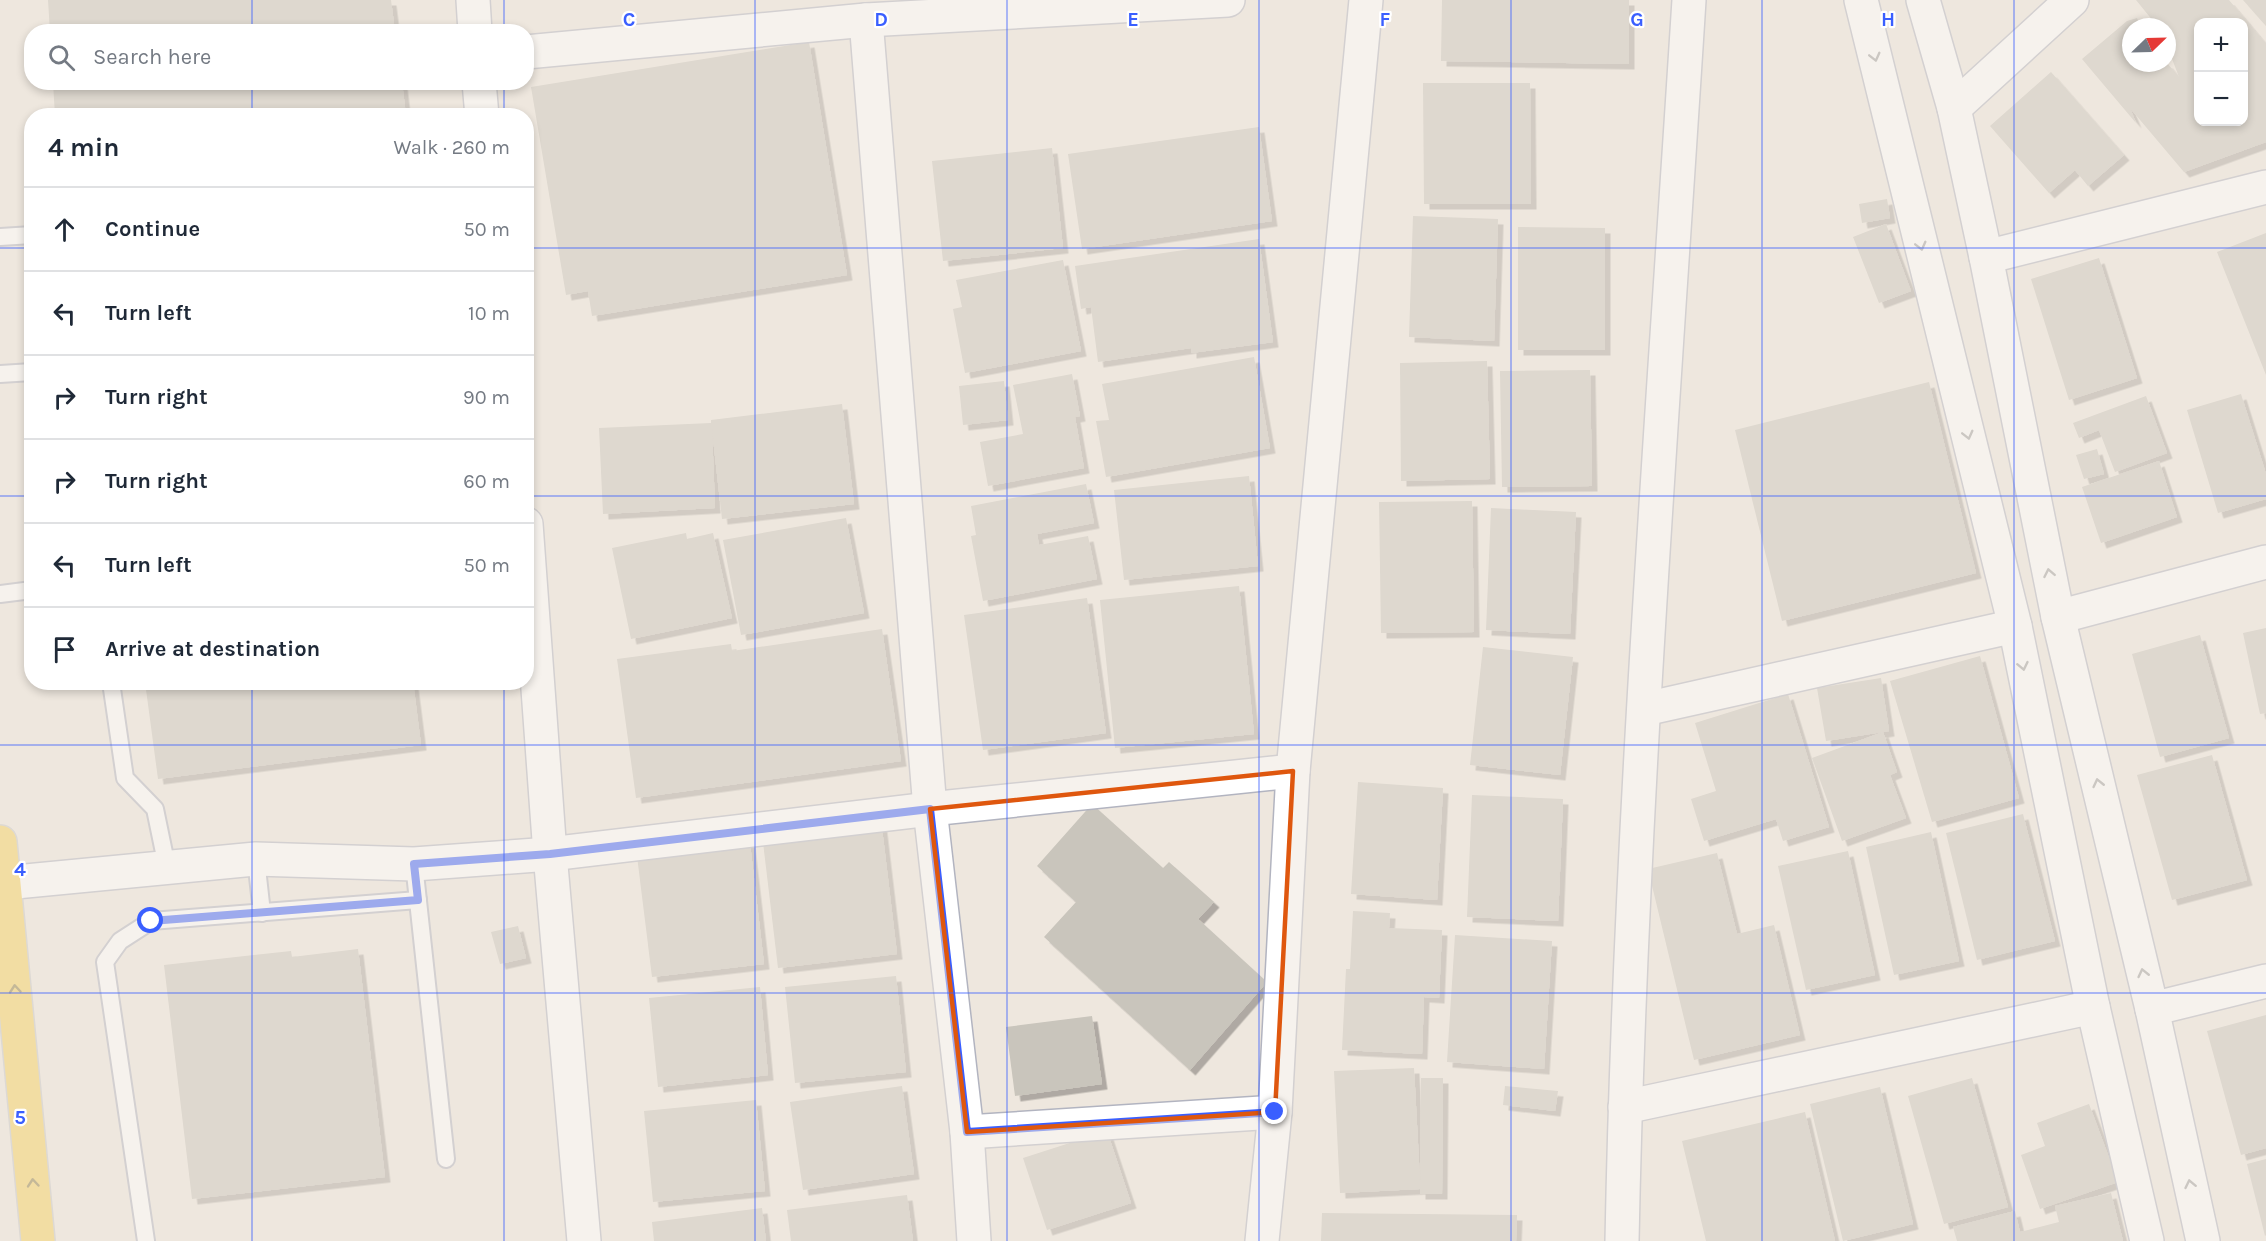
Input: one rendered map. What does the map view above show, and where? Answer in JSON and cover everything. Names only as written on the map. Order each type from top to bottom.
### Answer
[{"type":"main road","points":[[0,842],[38,1241]]},
{"type":"street","points":[[473,0],[474,24]]},
{"type":"street","points":[[534,51],[866,20],[1228,0]]},
{"type":"street","points":[[1262,1241],[1275,1112],[1293,771],[1366,0]]},
{"type":"street","points":[[1622,1241],[1625,1107],[1645,710],[1689,0]]},
{"type":"street","points":[[1861,0],[2015,626],[2093,1007],[2147,1241]]},
{"type":"street","points":[[1923,0],[1954,108],[2058,617],[2151,1009],[2203,1241]]},
{"type":"street","points":[[1954,108],[2072,0]]},
{"type":"street","points":[[866,20],[930,809],[967,1132],[974,1241]]},
{"type":"street","points":[[480,90],[481,108]]},
{"type":"street","points":[[1986,257],[2266,188]]},
{"type":"street","points":[[2058,617],[2266,562]]},
{"type":"street","points":[[1645,710],[2015,626]]},
{"type":"street","points":[[534,634],[550,854],[584,1241]]},
{"type":"street","points":[[5,883],[256,859],[414,864],[550,854],[930,809],[1293,771]]},
{"type":"street","points":[[2151,1009],[2266,981]]},
{"type":"street","points":[[1625,1107],[2093,1007]]},
{"type":"street","points":[[967,1132],[1275,1112]]},
{"type":"lane","points":[[0,237],[24,236]]},
{"type":"lane","points":[[0,374],[24,372]]},
{"type":"lane","points":[[0,594],[24,591]]},
{"type":"lane","points":[[112,690],[125,778],[155,809],[167,867]]},
{"type":"lane","points":[[256,859],[262,914]]},
{"type":"lane","points":[[414,864],[446,1158]]},
{"type":"lane","points":[[146,1241],[105,962],[120,941],[151,921],[418,900]]},
{"type":"highlighted area","points":[[1293,771],[1275,1112],[967,1132],[930,809]]},
{"type":"building","points":[[48,0],[391,0],[394,24],[50,24]]},
{"type":"building","points":[[1442,0],[1629,0],[1629,64],[1441,61]]},
{"type":"building","points":[[2136,0],[2229,0],[2244,18],[2194,18],[2194,126],[2248,126],[2248,23],[2266,44],[2266,142],[2184,172],[2130,108],[2136,123],[2082,59],[2122,25],[2122,72],[2175,72],[2179,77],[2176,69],[2176,18],[2151,18]]},
{"type":"building","points":[[2243,0],[2266,0],[2266,26]]},
{"type":"building","points":[[809,42],[847,275],[592,316],[588,291],[566,295],[532,90],[534,90],[534,87]]},
{"type":"building","points":[[2051,72],[2124,155],[2088,186],[2075,170],[2049,193],[1990,126]]},
{"type":"building","points":[[1423,83],[1530,83],[1531,204],[1424,204]]},
{"type":"building","points":[[53,90],[403,90],[405,108],[55,108]]},
{"type":"building","points":[[1259,127],[1272,221],[1082,249],[1068,154]]},
{"type":"building","points":[[1052,148],[1063,248],[943,261],[932,161]]},
{"type":"building","points":[[1887,199],[1890,218],[1862,223],[1859,204]]},
{"type":"building","points":[[1413,216],[1498,219],[1494,341],[1409,337]]},
{"type":"building","points":[[1886,224],[1911,291],[1879,303],[1853,237]]},
{"type":"building","points":[[1518,227],[1605,228],[1605,350],[1518,350]]},
{"type":"building","points":[[2266,233],[2266,375],[2217,252]]},
{"type":"building","points":[[1259,239],[1273,342],[1191,353],[1191,348],[1098,362],[1091,307],[1081,309],[1075,266]]},
{"type":"building","points":[[2099,258],[2137,378],[2069,400],[2031,279]]},
{"type":"building","points":[[1063,260],[1081,351],[965,373],[953,309],[962,307],[956,280]]},
{"type":"building","points":[[1254,357],[1270,448],[1106,477],[1096,421],[1109,420],[1102,384]]},
{"type":"building","points":[[1487,361],[1490,479],[1401,481],[1400,363]]},
{"type":"building","points":[[1590,370],[1592,486],[1502,487],[1500,371]]},
{"type":"building","points":[[1072,374],[1080,416],[1075,417],[1084,468],[988,486],[980,442],[1023,434],[1013,385]]},
{"type":"building","points":[[1004,381],[1008,420],[963,425],[959,386]]},
{"type":"building","points":[[1929,382],[1976,573],[1782,621],[1735,430]]},
{"type":"building","points":[[2241,394],[2266,474],[2266,499],[2218,513],[2187,410]]},
{"type":"building","points":[[2146,396],[2167,453],[2115,472],[2099,430],[2079,438],[2073,423]]},
{"type":"building","points":[[842,404],[854,504],[722,519],[712,429],[715,508],[603,514],[599,428],[711,423],[711,420]]},
{"type":"building","points":[[2097,449],[2104,474],[2084,479],[2076,455]]},
{"type":"building","points":[[2159,461],[2177,517],[2101,543],[2082,487]]},
{"type":"building","points":[[1249,476],[1258,566],[1124,580],[1114,490]]},
{"type":"building","points":[[1086,484],[1094,523],[1037,534],[1039,545],[1088,536],[1097,579],[983,601],[971,536],[976,535],[971,506]]},
{"type":"building","points":[[1472,501],[1474,632],[1381,633],[1379,502]]},
{"type":"building","points":[[1491,508],[1576,512],[1570,634],[1486,630]]},
{"type":"building","points":[[846,518],[864,613],[741,635],[723,540]]},
{"type":"building","points":[[686,533],[687,539],[713,533],[732,618],[631,639],[612,548]]},
{"type":"building","points":[[1239,586],[1254,734],[1115,748],[1100,600]]},
{"type":"building","points":[[1087,598],[1106,733],[983,750],[964,615]]},
{"type":"building","points":[[2266,628],[2266,713],[2260,714],[2243,633]]},
{"type":"building","points":[[882,629],[901,761],[636,798],[617,659],[731,644],[732,651]]},
{"type":"building","points":[[2200,635],[2229,738],[2160,757],[2132,654]]},
{"type":"building","points":[[1483,647],[1573,657],[1560,775],[1470,765]]},
{"type":"building","points":[[1980,656],[2019,798],[1932,822],[1890,681]]},
{"type":"building","points":[[1881,678],[1889,731],[1826,741],[1817,688]]},
{"type":"building","points":[[146,690],[414,690],[421,745],[158,779]]},
{"type":"building","points":[[1788,694],[1829,827],[1783,841],[1776,819],[1704,841],[1691,799],[1716,791],[1695,723]]},
{"type":"building","points":[[1883,732],[1897,772],[1890,775],[1906,818],[1842,841],[1812,758]]},
{"type":"building","points":[[2212,755],[2247,880],[2172,900],[2137,775]]},
{"type":"building","points":[[1358,782],[1443,788],[1437,900],[1351,894]]},
{"type":"building","points":[[1472,795],[1563,799],[1558,921],[1467,917]]},
{"type":"building","points":[[1092,804],[1163,868],[1169,862],[1214,902],[1198,919],[1267,982],[1190,1070],[1044,937],[1076,902],[1037,866]]},
{"type":"building","points":[[2023,814],[2055,941],[1977,960],[1946,833]]},
{"type":"building","points":[[881,820],[897,954],[778,968],[762,834]]},
{"type":"building","points":[[1931,832],[1959,961],[1894,975],[1866,847]]},
{"type":"building","points":[[749,835],[764,964],[652,977],[636,848]]},
{"type":"building","points":[[1848,851],[1875,975],[1806,990],[1778,866]]},
{"type":"building","points":[[1717,853],[1737,934],[1774,925],[1800,1035],[1694,1060],[1648,869]]},
{"type":"building","points":[[1353,911],[1390,913],[1389,928],[1442,930],[1439,998],[1424,997],[1422,1054],[1342,1050],[1346,969],[1350,969]]},
{"type":"building","points":[[518,926],[526,958],[500,964],[491,932]]},
{"type":"building","points":[[1455,935],[1552,941],[1544,1069],[1447,1062]]},
{"type":"building","points":[[358,949],[385,1177],[192,1199],[164,965],[291,951],[292,957]]},
{"type":"building","points":[[896,976],[906,1072],[795,1083],[785,987]]},
{"type":"building","points":[[760,987],[768,1075],[658,1087],[649,998]]},
{"type":"building","points":[[2266,1015],[2266,1148],[2241,1155],[2207,1031]]},
{"type":"building","points":[[1092,1016],[1102,1084],[1015,1096],[1006,1027]]},
{"type":"building","points":[[1414,1068],[1420,1181],[1421,1078],[1443,1078],[1442,1194],[1420,1194],[1420,1189],[1340,1193],[1334,1071]]},
{"type":"building","points":[[1972,1078],[2008,1207],[1944,1224],[1908,1096]]},
{"type":"building","points":[[902,1086],[914,1174],[803,1190],[790,1102]]},
{"type":"building","points":[[1505,1086],[1558,1091],[1555,1111],[1503,1105]]},
{"type":"building","points":[[1880,1087],[1913,1224],[1843,1241],[1810,1104]]},
{"type":"building","points":[[756,1100],[765,1191],[653,1202],[644,1111]]},
{"type":"building","points":[[2089,1104],[2118,1182],[2040,1209],[2021,1155],[2045,1146],[2037,1123]]},
{"type":"building","points":[[1805,1112],[1835,1241],[1706,1241],[1682,1141]]},
{"type":"building","points":[[1107,1131],[1131,1203],[1047,1230],[1023,1158]]},
{"type":"building","points":[[2266,1159],[2266,1235],[2265,1236],[2247,1164]]},
{"type":"building","points":[[2111,1193],[2123,1241],[1957,1241],[1953,1227],[2015,1211],[2020,1232],[2059,1222],[2055,1206]]},
{"type":"building","points":[[907,1195],[913,1241],[791,1241],[787,1210]]},
{"type":"building","points":[[762,1208],[766,1241],[654,1241],[652,1222]]},
{"type":"building","points":[[1322,1213],[1517,1215],[1516,1241],[1321,1241]]},
{"type":"route","points":[[151,921],[418,900],[414,864],[550,854],[930,809],[967,1132],[1275,1112]]}]
